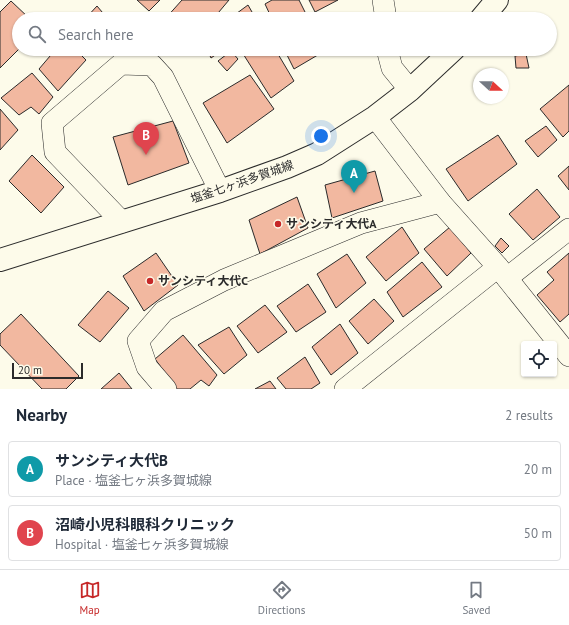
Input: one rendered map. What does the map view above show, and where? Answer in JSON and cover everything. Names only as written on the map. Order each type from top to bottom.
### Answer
[{"type":"main road","points":[[487,12],[497,0]]},
{"type":"main road","name":"塩釜七ヶ浜多賀城線","points":[[0,260],[220,191],[287,167],[317,154],[375,117],[410,90],[446,56]]},
{"type":"street","points":[[383,0],[385,12]]},
{"type":"street","points":[[389,56],[392,68],[410,90]]},
{"type":"street","points":[[122,222],[55,152],[52,123],[121,64],[152,65],[163,77],[220,191]]},
{"type":"street","points":[[375,117],[440,202],[503,273],[569,356]]},
{"type":"street","points":[[166,389],[147,367],[138,341],[164,311],[224,280],[361,223],[440,202]]},
{"type":"street","points":[[345,389],[503,273],[569,229]]},
{"type":"building","points":[[137,0],[160,0],[149,11]]},
{"type":"building","points":[[182,0],[229,0],[219,12],[171,12]]},
{"type":"building","points":[[272,0],[299,0],[305,12],[269,12],[265,4]]},
{"type":"building","points":[[309,0],[338,0],[315,12]]},
{"type":"building","points":[[11,1],[23,12],[12,12],[12,56],[0,68],[0,12]]},
{"type":"building","points":[[248,5],[252,12],[238,12]]},
{"type":"building","points":[[97,6],[102,12],[91,12]]},
{"type":"building","points":[[50,56],[82,56],[86,60],[58,91],[39,69]]},
{"type":"building","points":[[224,56],[235,56],[238,59],[227,71],[218,61]]},
{"type":"building","points":[[244,56],[279,56],[294,81],[271,98]]},
{"type":"building","points":[[288,56],[316,56],[294,69]]},
{"type":"building","points":[[515,56],[526,56],[529,68],[516,68]]},
{"type":"building","points":[[32,73],[53,97],[39,114],[31,107],[19,115],[1,98]]},
{"type":"building","points":[[250,75],[274,109],[227,143],[203,103]]},
{"type":"building","points":[[569,85],[569,131],[563,137],[540,109]]},
{"type":"building","points":[[0,109],[18,130],[0,150]]},
{"type":"building","points":[[173,121],[189,163],[128,185],[113,137]]},
{"type":"building","points":[[546,126],[557,140],[538,157],[525,141]]},
{"type":"building","points":[[498,135],[517,164],[468,201],[446,169]]},
{"type":"building","points":[[32,155],[64,187],[41,213],[9,181]]},
{"type":"building","points":[[569,166],[569,190],[558,176]]},
{"type":"building","points":[[375,171],[383,201],[332,218],[325,185]]},
{"type":"building","points":[[537,189],[560,217],[533,240],[509,214]]},
{"type":"building","name":"サンシティ大代A","points":[[297,197],[308,228],[260,254],[249,220]]},
{"type":"building","points":[[402,227],[419,253],[386,281],[366,257]]},
{"type":"building","points":[[450,227],[471,253],[447,276],[424,249]]},
{"type":"building","points":[[501,238],[509,246],[502,253],[495,246]]},
{"type":"building","name":"サンシティ大代C","points":[[156,253],[178,285],[144,311],[123,276]]},
{"type":"building","points":[[569,253],[569,314],[560,322],[537,295],[554,280],[547,272]]},
{"type":"building","points":[[347,254],[366,283],[336,308],[317,274]]},
{"type":"building","points":[[422,262],[442,287],[403,317],[387,292]]},
{"type":"building","points":[[308,284],[326,312],[296,332],[277,306]]},
{"type":"building","points":[[108,291],[129,308],[100,342],[78,325]]},
{"type":"building","points":[[374,299],[394,321],[368,344],[349,321]]},
{"type":"building","points":[[265,305],[287,332],[258,353],[237,326]]},
{"type":"building","points":[[21,314],[79,376],[66,389],[42,389],[0,345],[0,334]]},
{"type":"building","points":[[340,324],[358,353],[331,375],[312,347]]},
{"type":"building","points":[[229,327],[247,355],[224,374],[198,345]]},
{"type":"building","points":[[183,335],[217,375],[209,386],[201,380],[190,389],[177,389],[155,359]]},
{"type":"building","points":[[305,357],[320,383],[311,389],[286,389],[277,378]]},
{"type":"building","points":[[119,373],[132,389],[101,389]]},
{"type":"building","points":[[270,381],[276,389],[255,389]]},
{"type":"place","name":"沼崎小児科眼科クリニック","points":[[146,155]]},
{"type":"place","name":"サンシティ大代B","points":[[354,193]]},
{"type":"place","name":"サンシティ大代A","points":[[278,224]]},
{"type":"place","name":"サンシティ大代C","points":[[150,281]]}]
